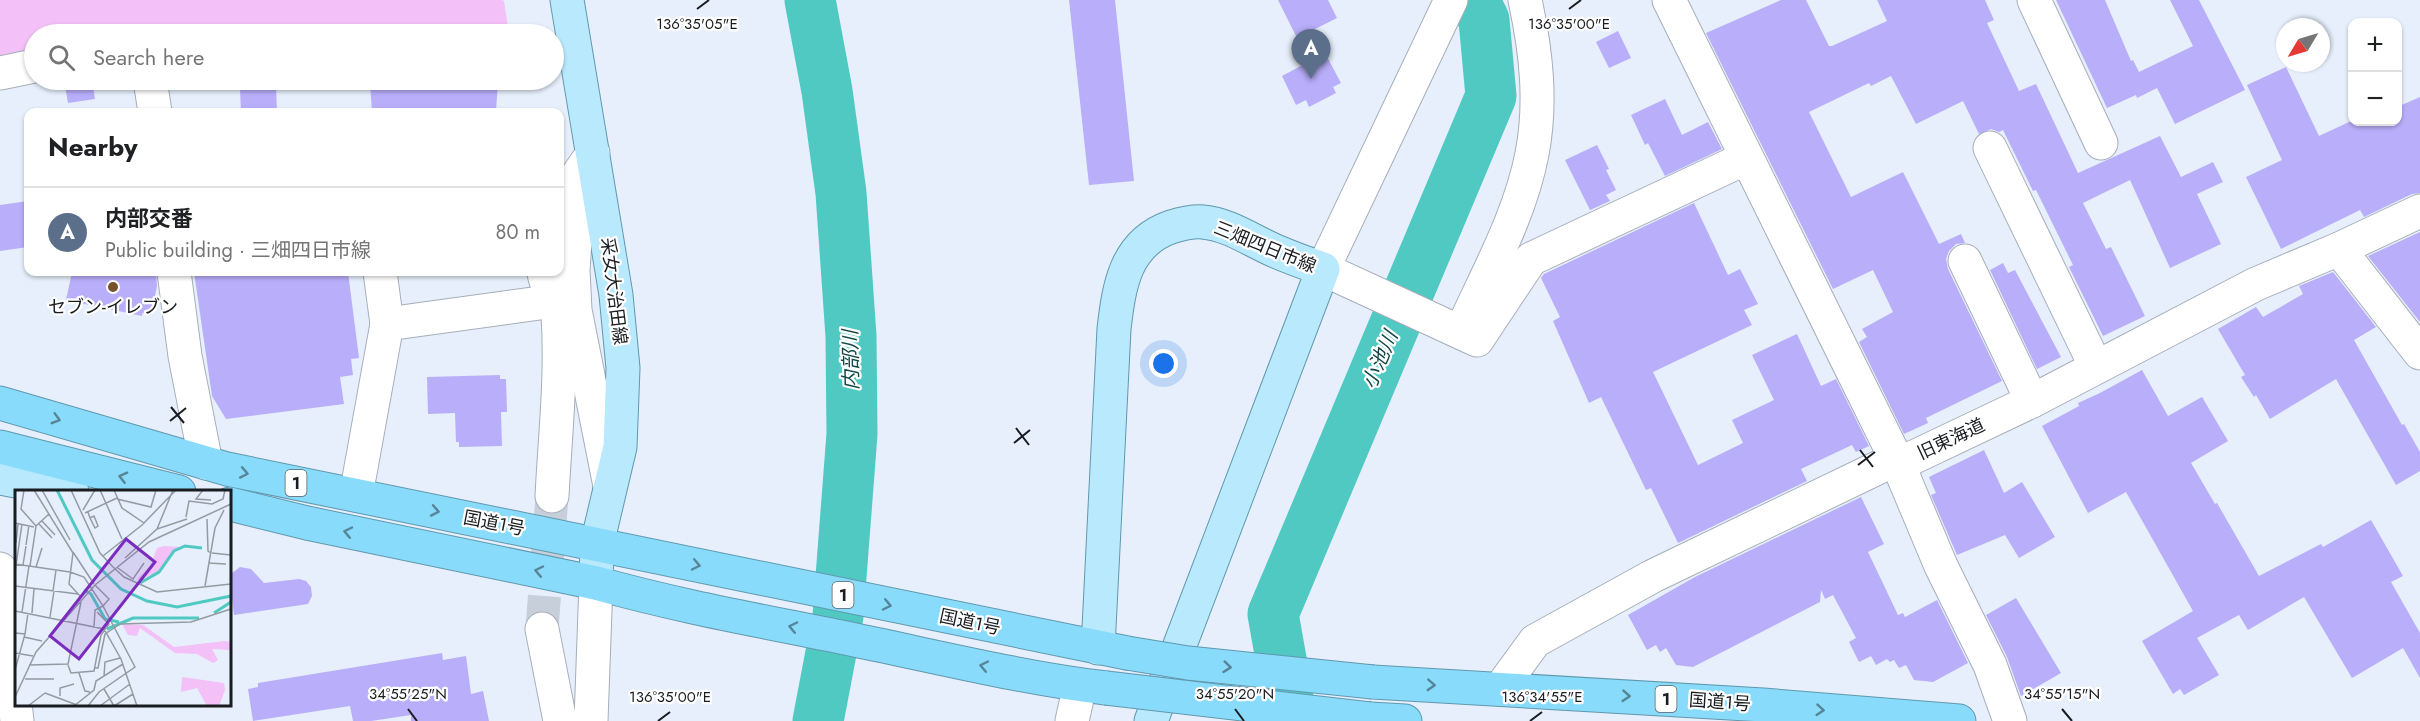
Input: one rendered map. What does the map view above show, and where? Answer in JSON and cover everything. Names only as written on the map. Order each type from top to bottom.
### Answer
[{"type":"highway","name":"国道1号","points":[[0,403],[206,463],[1113,651],[1188,663],[1373,682],[1763,705],[1959,721]]},
{"type":"highway","points":[[0,447],[171,490]]},
{"type":"highway","name":"国道1号","points":[[231,504],[307,523],[596,583],[640,595],[1041,678],[1093,687],[1370,719],[1405,721]]},
{"type":"main road","name":"采女大治田線","points":[[567,0],[616,295],[623,368],[620,447],[597,544],[596,583]]},
{"type":"main road","name":"三畑四日市線","points":[[1113,651],[1114,329],[1118,290],[1130,261],[1142,245],[1158,232],[1182,224],[1203,222],[1231,229],[1272,249],[1323,269],[1151,721]]},
{"type":"main road","points":[[0,478],[62,490]]},
{"type":"main road","points":[[231,513],[307,523]]},
{"type":"street","points":[[1451,0],[1323,269],[1477,340],[1531,259],[1746,158]]},
{"type":"street","points":[[1459,331],[1521,193],[1532,155],[1536,128],[1537,90],[1533,39],[1525,0]]},
{"type":"street","points":[[1669,0],[1896,459],[1941,566],[1990,664],[2010,721]]},
{"type":"street","points":[[2034,0],[2102,143]]},
{"type":"street","points":[[0,73],[24,68]]},
{"type":"street","points":[[151,90],[154,108]]},
{"type":"street","points":[[1990,148],[2096,367]]},
{"type":"street","points":[[552,496],[559,353],[558,298],[573,270],[578,198],[577,176],[593,153]]},
{"type":"street","name":"旧東海道","points":[[1500,689],[1535,641],[1653,576],[1896,459],[1912,458],[2032,401],[2256,284],[2420,211]]},
{"type":"street","points":[[2339,249],[2420,353]]},
{"type":"street","points":[[1965,261],[2032,401]]},
{"type":"street","points":[[175,276],[185,357],[206,463]]},
{"type":"street","points":[[356,495],[387,324],[381,276]]},
{"type":"street","points":[[387,324],[558,298]]},
{"type":"street","points":[[558,298],[610,486]]},
{"type":"street","points":[[0,569],[15,703]]},
{"type":"street","points":[[591,721],[596,583]]},
{"type":"street","points":[[541,721],[542,629],[560,721]]},
{"type":"street","points":[[1072,721],[1093,687]]},
{"type":"street","points":[[15,706],[17,721]]},
{"type":"shaded area","points":[[0,0],[502,0],[507,24],[24,24],[24,51],[0,57]]},
{"type":"building","points":[[1069,0],[1115,0],[1134,181],[1089,185]]},
{"type":"building","points":[[1278,0],[1328,0],[1337,18],[1297,38]]},
{"type":"building","points":[[1781,0],[1806,0],[1829,46],[1832,46],[1887,21],[1877,0],[1985,0],[1994,20],[1987,23],[2019,91],[2036,84],[2078,173],[2160,136],[2181,177],[2213,162],[2223,182],[2197,194],[2221,244],[2170,268],[2130,180],[2083,203],[2106,249],[2111,247],[2145,316],[2103,336],[2069,267],[2073,265],[2003,130],[1999,132],[1991,129],[1979,134],[1963,101],[1916,124],[1891,76],[1871,86],[1869,83],[1809,112],[1851,197],[1903,172],[1939,244],[1961,234],[1965,243],[1956,244],[1949,251],[1946,259],[1948,269],[2002,381],[1926,418],[1928,423],[1904,434],[1859,342],[1867,337],[1862,329],[1893,312],[1873,270],[1833,289],[1706,33]]},
{"type":"building","points":[[2056,0],[2105,0],[2131,61],[2133,60],[2139,72],[2193,46],[2170,0],[2199,0],[2245,90],[2175,124],[2157,88],[2137,98],[2136,95],[2107,108]]},
{"type":"building","points":[[1618,31],[1631,58],[1609,68],[1596,42]]},
{"type":"building","points":[[1325,53],[1341,83],[1333,87],[1336,93],[1309,107],[1306,100],[1296,105],[1282,76]]},
{"type":"building","points":[[2276,72],[2288,72],[2319,136],[2348,122],[2348,126],[2402,126],[2402,105],[2420,97],[2420,193],[2412,194],[2364,217],[2360,210],[2281,249],[2246,177],[2282,160],[2247,85]]},
{"type":"building","points":[[66,90],[94,90],[95,99],[68,103]]},
{"type":"building","points":[[240,90],[276,90],[277,108],[241,108]]},
{"type":"building","points":[[370,90],[497,90],[496,108],[372,108]]},
{"type":"building","points":[[1665,99],[1682,135],[1708,122],[1722,149],[1665,176],[1648,143],[1645,145],[1631,115]]},
{"type":"building","points":[[1597,145],[1616,190],[1606,195],[1610,201],[1590,210],[1565,160]]},
{"type":"building","points":[[24,202],[24,248],[0,251],[0,205]]},
{"type":"building","points":[[1694,203],[1728,275],[1740,269],[1758,304],[1744,310],[1752,325],[1653,372],[1698,465],[1743,443],[1732,420],[1774,400],[1752,355],[1797,334],[1821,386],[1836,379],[1869,446],[1856,452],[1852,445],[1801,469],[1807,481],[1678,543],[1651,488],[1646,490],[1601,397],[1589,403],[1553,321],[1560,317],[1541,278],[1544,274]]},
{"type":"building","points":[[2420,232],[2420,322],[2368,256]]},
{"type":"building","points":[[2003,263],[2008,273],[2015,270],[2061,357],[2037,369],[1990,270]]},
{"type":"building","points":[[2333,272],[2376,327],[2354,340],[2402,425],[2404,424],[2420,452],[2420,471],[2396,485],[2336,379],[2270,419],[2256,395],[2254,397],[2241,377],[2245,375],[2218,329],[2256,307],[2263,317],[2303,294],[2299,286]]},
{"type":"building","name":"セブン-イレブン","points":[[71,276],[156,276],[157,286],[151,315],[142,313],[142,316],[66,300]]},
{"type":"building","points":[[195,276],[349,276],[359,358],[351,359],[353,375],[340,377],[344,404],[226,419],[212,396]]},
{"type":"building","points":[[2142,370],[2168,416],[2202,397],[2228,441],[2191,463],[2259,576],[2321,544],[2323,547],[2371,520],[2403,576],[2391,582],[2420,633],[2420,678],[2403,648],[2352,678],[2304,597],[2248,630],[2239,615],[2197,638],[2219,675],[2184,695],[2180,689],[2173,694],[2142,641],[2193,611],[2126,492],[2088,513],[2042,426],[2079,406],[2078,403]]},
{"type":"building","points":[[500,375],[500,379],[506,379],[507,412],[501,412],[502,446],[459,447],[459,442],[456,442],[455,413],[428,414],[427,377]]},
{"type":"building","points":[[1984,450],[2004,493],[2022,482],[2055,537],[2019,558],[2005,535],[1957,555],[1931,495],[1936,493],[1929,477]]},
{"type":"building","points":[[1861,497],[1884,544],[1868,552],[1898,615],[1903,613],[1905,617],[1937,600],[1968,663],[1933,682],[1914,680],[1906,665],[1899,668],[1894,660],[1890,662],[1887,659],[1876,665],[1871,656],[1859,662],[1849,642],[1856,638],[1833,595],[1825,599],[1821,590],[1820,602],[1693,667],[1676,665],[1666,648],[1660,652],[1656,645],[1647,650],[1628,615],[1695,577]]},
{"type":"building","points":[[240,567],[251,569],[264,583],[299,579],[306,581],[311,587],[312,596],[308,604],[234,615],[232,573]]},
{"type":"building","points":[[2016,598],[2061,673],[2021,696],[2007,657],[1986,615]]},
{"type":"building","points":[[442,653],[443,660],[466,656],[471,694],[483,691],[489,721],[411,721],[411,715],[371,721],[353,721],[350,706],[253,721],[248,689],[258,687],[258,683]]},
{"type":"waterway","name":"内部川","points":[[810,0],[827,91],[841,193],[851,336],[852,434],[838,616],[818,721]]},
{"type":"waterway","name":"小池川","points":[[1292,721],[1273,614],[1491,96],[1484,20],[1474,0]]},
{"type":"tunnel","points":[[542,629],[552,496]]},
{"type":"place","name":"内部交番","points":[[1311,79]]},
{"type":"place","name":"セブン-イレブン","points":[[113,287]]}]
